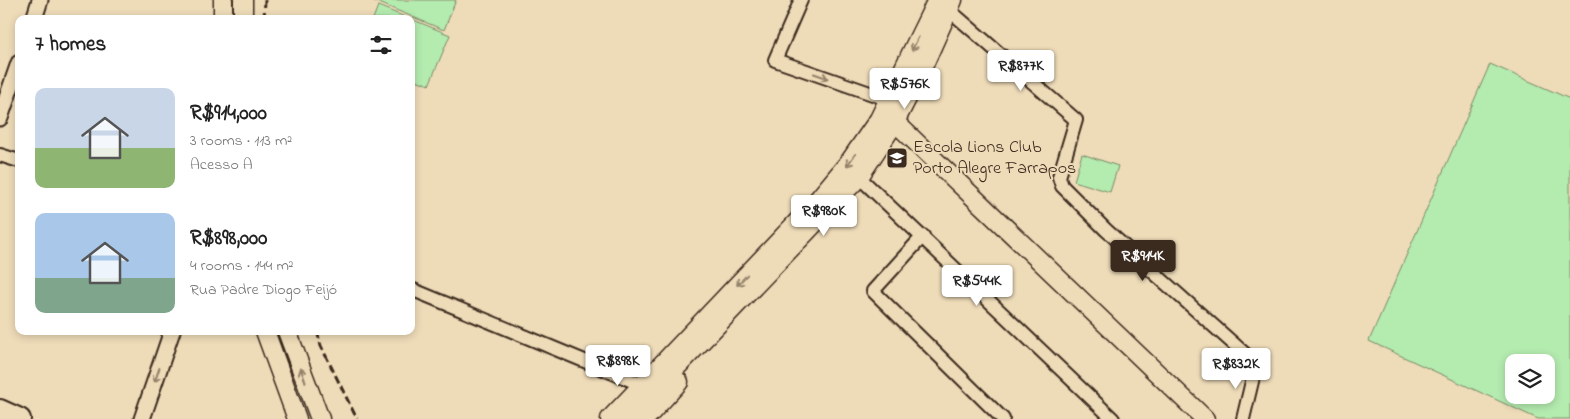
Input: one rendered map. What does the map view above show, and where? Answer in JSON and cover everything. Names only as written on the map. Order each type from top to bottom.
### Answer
[{"type":"main road","points":[[223,0],[223,15]]},
{"type":"main road","points":[[243,0],[243,15]]},
{"type":"main road","points":[[610,419],[648,382],[816,202],[887,121],[911,90],[946,3]]},
{"type":"main road","points":[[598,419],[648,382],[719,324],[859,177],[887,121],[887,99],[946,3]]},
{"type":"main road","points":[[887,121],[1205,419]]},
{"type":"main road","points":[[645,419],[700,360],[719,324]]},
{"type":"main road","points":[[266,335],[297,419]]},
{"type":"main road","points":[[289,335],[320,419]]},
{"type":"main road","points":[[627,419],[648,382]]},
{"type":"main road","points":[[0,410],[20,419]]},
{"type":"street","points":[[35,15],[40,0]]},
{"type":"street","points":[[801,0],[775,60],[887,99],[902,96],[911,90]]},
{"type":"street","points":[[946,3],[1076,120],[1059,177],[1062,186],[1106,230],[1254,362],[1256,369],[1243,419]]},
{"type":"street","points":[[0,118],[15,75]]},
{"type":"street","points":[[0,156],[15,160]]},
{"type":"street","points":[[859,177],[923,236],[1109,418]]},
{"type":"street","points":[[923,236],[873,292],[1003,419]]},
{"type":"street","points":[[415,290],[648,382]]},
{"type":"street","points":[[142,419],[171,335]]},
{"type":"green space","points":[[372,0],[456,0],[444,30],[415,18],[415,15],[408,15]]},
{"type":"green space","points":[[378,6],[400,15],[375,15]]},
{"type":"green space","points":[[415,21],[450,35],[429,85],[415,80]]},
{"type":"green space","points":[[1490,64],[1570,99],[1570,419],[1538,419],[1506,404],[1555,404],[1555,354],[1505,354],[1505,404],[1369,341]]},
{"type":"green space","points":[[1082,154],[1118,166],[1110,192],[1074,181]]},
{"type":"railway","points":[[264,15],[265,0]]},
{"type":"railway","points":[[318,335],[321,346],[357,419]]},
{"type":"place","name":"Escola Lions Club Porto Alegre Farrapos","points":[[897,158]]}]
